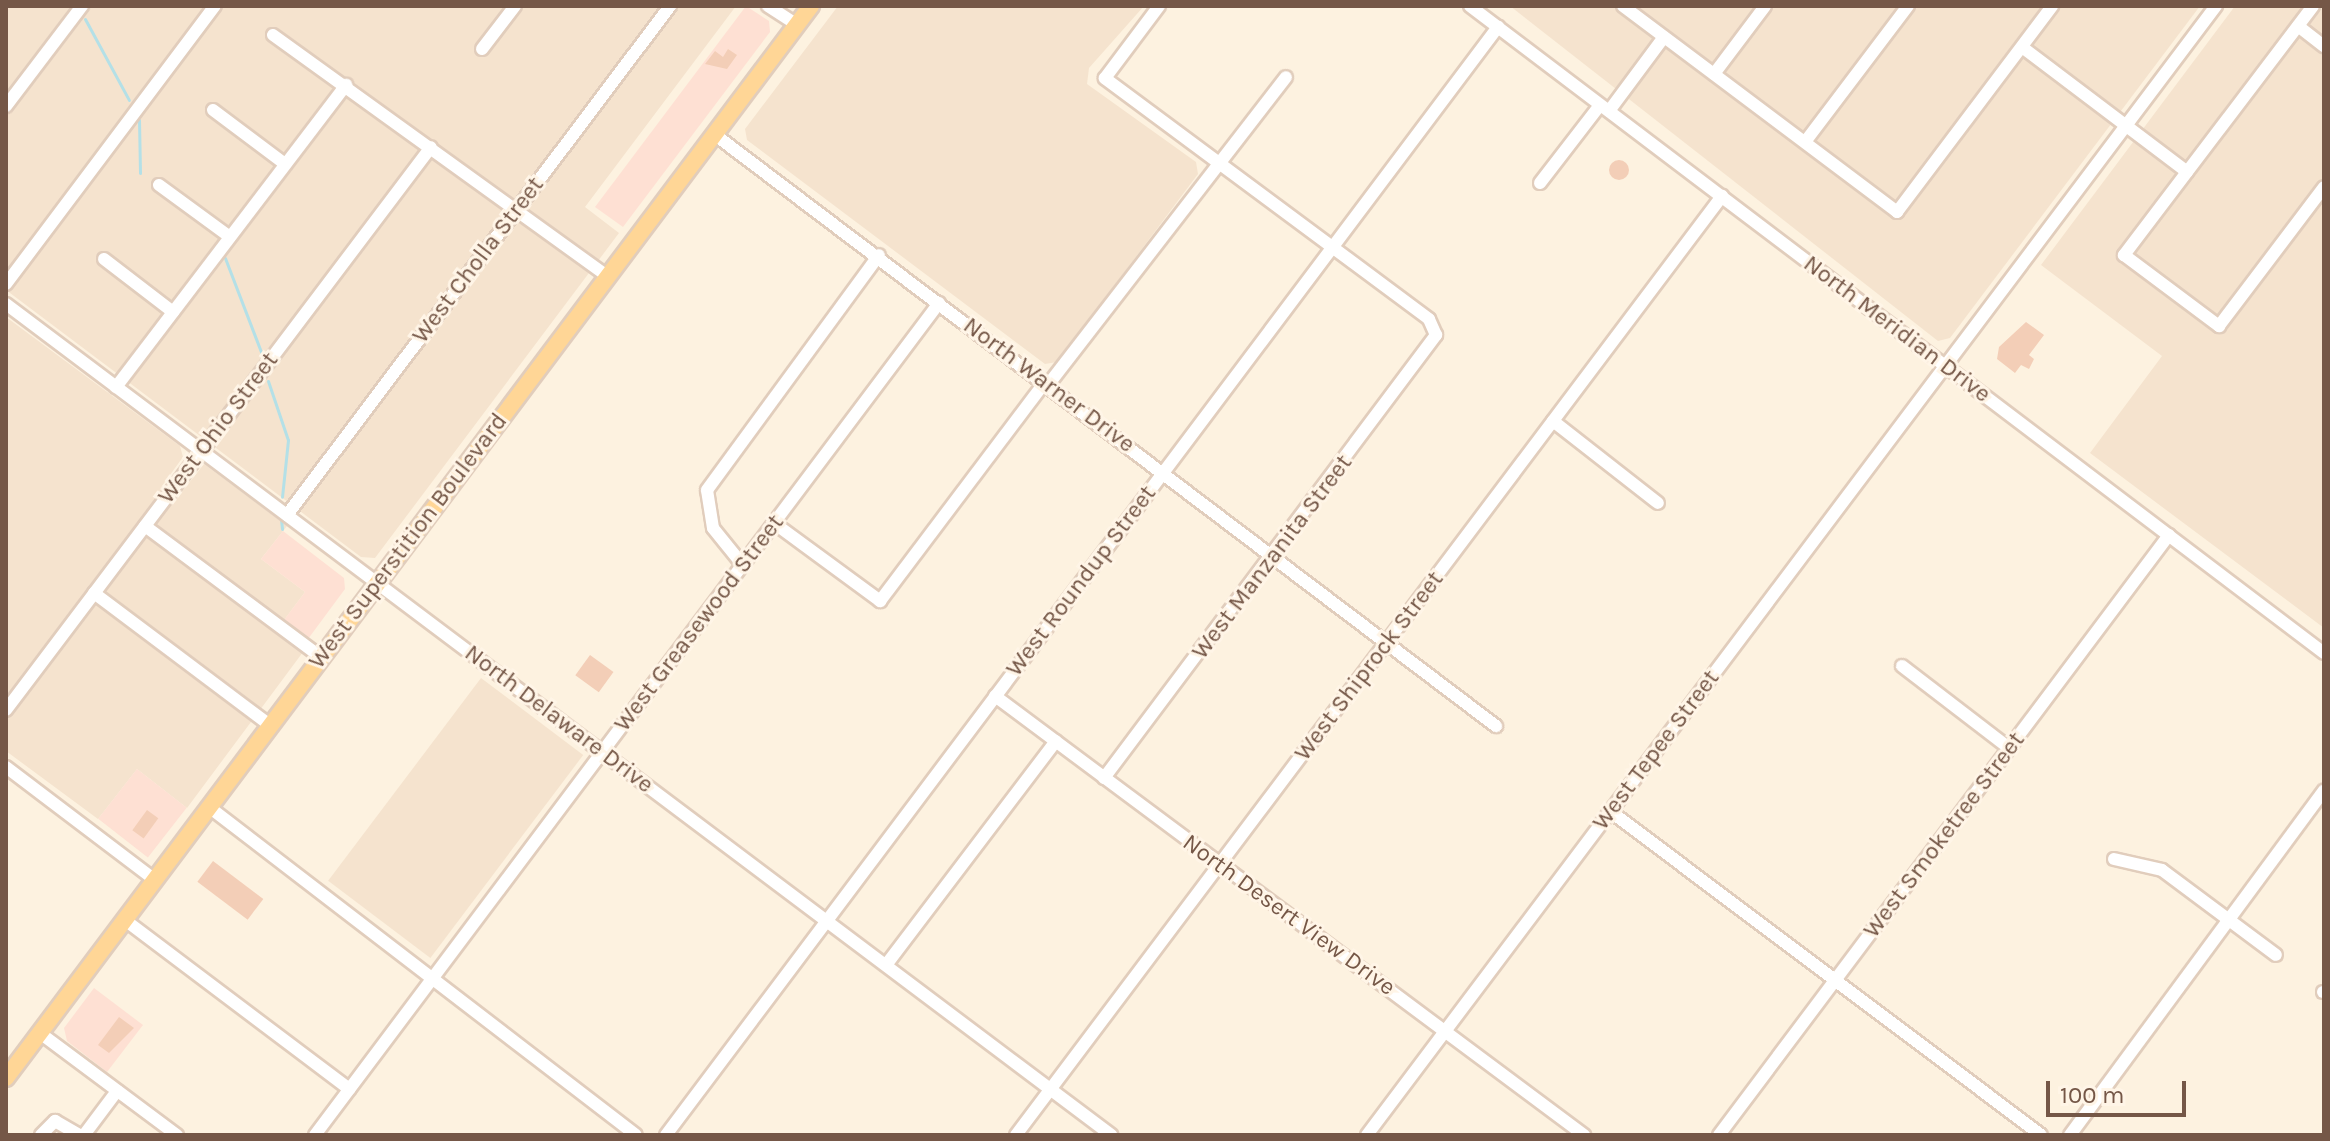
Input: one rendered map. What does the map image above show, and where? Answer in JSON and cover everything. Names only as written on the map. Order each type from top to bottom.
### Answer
[{"type":"main road","name":"West Superstition Boulevard","points":[[6,1078],[811,6]]},
{"type":"street","points":[[6,106],[82,6]]},
{"type":"street","points":[[6,284],[215,6]]},
{"type":"street","points":[[482,49],[515,6]]},
{"type":"street","name":"West Cholla Street","points":[[287,515],[670,6]]},
{"type":"street","points":[[768,6],[797,25]]},
{"type":"street","points":[[1159,6],[1105,78],[1333,245]]},
{"type":"street","name":"North Meridian Drive","points":[[1470,6],[2324,653]]},
{"type":"street","points":[[1623,6],[1897,212],[2052,6]]},
{"type":"street","points":[[1714,74],[1765,6]]},
{"type":"street","points":[[1805,142],[1908,6]]},
{"type":"street","name":"West Tepee Street","points":[[1367,1135],[2216,6]]},
{"type":"street","points":[[2313,6],[2124,255],[2219,326],[2324,187]]},
{"type":"street","points":[[2298,26],[2324,46]]},
{"type":"street","name":"West Roundup Street","points":[[666,1135],[1498,27]]},
{"type":"street","points":[[273,35],[607,276]]},
{"type":"street","points":[[1540,183],[1664,37]]},
{"type":"street","points":[[2022,47],[2187,172]]},
{"type":"street","points":[[774,523],[880,601],[1286,77]]},
{"type":"street","points":[[116,387],[346,85]]},
{"type":"street","points":[[213,110],[285,164]]},
{"type":"street","name":"North Warner Drive","points":[[714,134],[879,255],[1496,726]]},
{"type":"street","name":"West Ohio Street","points":[[6,710],[431,147]]},
{"type":"street","points":[[159,185],[230,237]]},
{"type":"street","name":"West Shiprock Street","points":[[1016,1135],[1722,196]]},
{"type":"street","name":"West Manzanita Street","points":[[1104,778],[1436,335],[1429,319],[1333,245]]},
{"type":"street","points":[[742,564],[713,528],[707,490],[879,255]]},
{"type":"street","points":[[104,259],[173,312]]},
{"type":"street","name":"West Greasewood Street","points":[[315,1135],[939,303]]},
{"type":"street","name":"North Delaware Drive","points":[[6,304],[1111,1135]]},
{"type":"street","points":[[1553,421],[1658,503]]},
{"type":"street","points":[[145,526],[321,657]]},
{"type":"street","name":"West Smoketree Street","points":[[1719,1135],[2169,535]]},
{"type":"street","points":[[94,593],[270,725]]},
{"type":"street","points":[[1902,666],[2009,748]]},
{"type":"street","name":"North Desert View Drive","points":[[995,696],[1584,1135]]},
{"type":"street","points":[[886,965],[1056,741]]},
{"type":"street","points":[[6,767],[155,880]]},
{"type":"street","points":[[2070,1135],[2324,790]]},
{"type":"street","points":[[209,807],[636,1135]]},
{"type":"street","points":[[1610,811],[2041,1135]]},
{"type":"street","points":[[2114,859],[2162,870],[2276,955]]},
{"type":"street","points":[[125,920],[349,1089]]},
{"type":"street","points":[[40,1033],[177,1135]]},
{"type":"street","points":[[41,1135],[55,1121],[82,1135],[117,1091]]},
{"type":"shaded area","points":[[6,6],[736,6],[585,207],[619,233],[375,558],[361,557],[6,290]]},
{"type":"shaded area","points":[[746,6],[769,21],[770,32],[623,227],[595,207]]},
{"type":"shaded area","points":[[838,6],[1144,6],[1089,68],[1087,84],[1196,162],[1198,174],[1057,362],[1045,364],[747,140],[745,129]]},
{"type":"shaded area","points":[[1510,6],[2200,6],[1950,338],[1938,341]]},
{"type":"shaded area","points":[[2235,6],[2324,6],[2324,628],[2090,453],[2162,356],[2041,265]]},
{"type":"shaded area","points":[[6,317],[180,446],[183,457],[162,486],[177,498],[204,464],[287,526],[261,559],[305,592],[276,631],[303,652],[187,808],[137,769],[98,819],[6,751]]},
{"type":"shaded area","points":[[283,531],[344,578],[345,589],[308,639],[284,620],[305,592],[261,559]]},
{"type":"shaded area","points":[[481,678],[583,755],[430,958],[328,881]]},
{"type":"shaded area","points":[[137,769],[187,808],[148,857],[98,819]]},
{"type":"shaded area","points":[[94,988],[143,1025],[107,1072],[67,1041],[64,1028]]},
{"type":"building","points":[[728,49],[737,55],[727,69],[705,64],[715,51],[723,57]]},
{"type":"building","points":[[1619,160],[1626,163],[1629,170],[1626,177],[1619,180],[1612,177],[1609,170],[1612,163]]},
{"type":"building","points":[[2026,322],[2044,335],[2029,355],[2034,359],[2029,369],[2021,365],[2015,373],[1997,359],[1999,347]]},
{"type":"building","points":[[590,655],[613,672],[599,692],[575,675]]},
{"type":"building","points":[[147,810],[158,818],[144,838],[132,830]]},
{"type":"building","points":[[213,861],[263,899],[248,920],[197,882]]},
{"type":"building","points":[[119,1017],[134,1028],[109,1053],[98,1045]]},
{"type":"waterway","points":[[85,19],[129,100]]},
{"type":"waterway","points":[[139,120],[140,173]]},
{"type":"waterway","points":[[225,258],[263,357]]},
{"type":"waterway","points":[[268,381],[288,440],[282,497]]},
{"type":"waterway","points":[[281,519],[282,529]]}]
